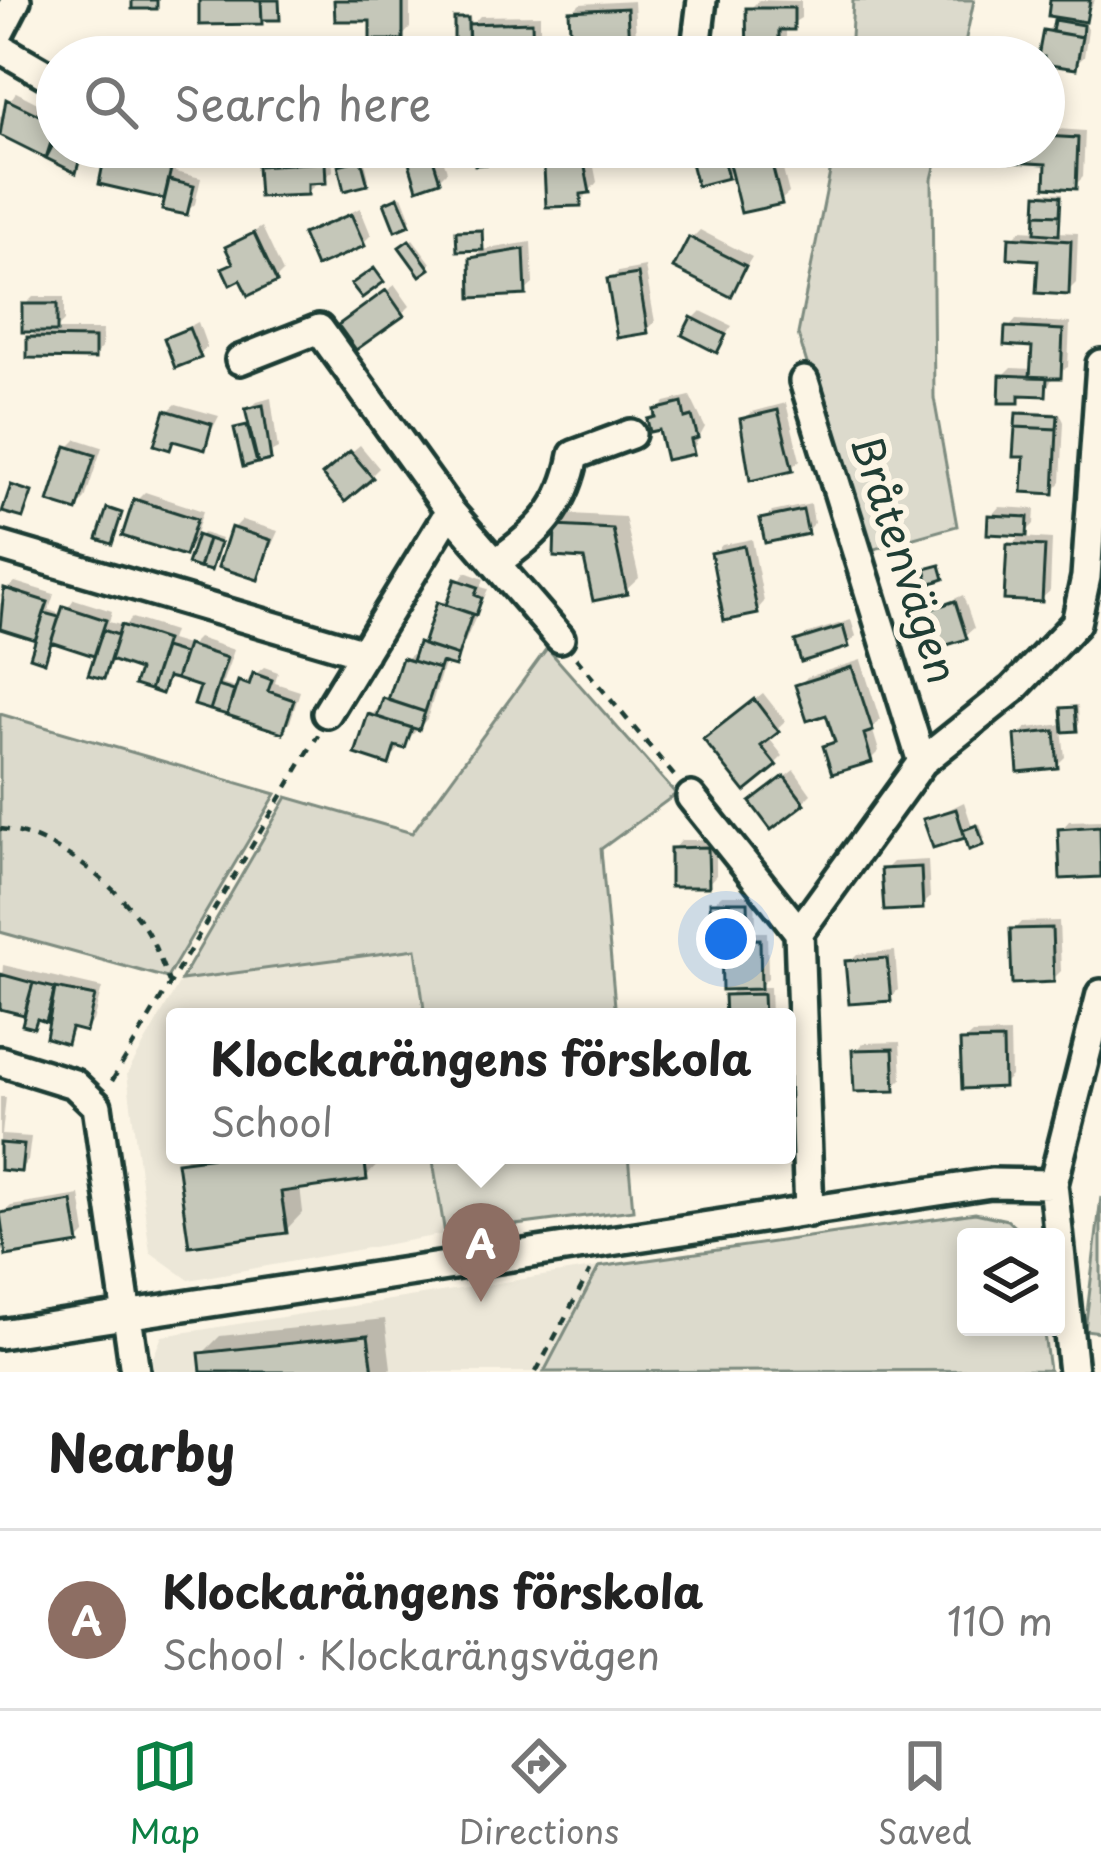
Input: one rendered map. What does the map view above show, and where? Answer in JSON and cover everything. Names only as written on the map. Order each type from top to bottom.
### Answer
[{"type":"street","points":[[0,31],[16,0]]},
{"type":"street","points":[[697,36],[701,0]]},
{"type":"street","points":[[0,48],[36,69]]},
{"type":"street","points":[[240,360],[319,329],[450,511],[560,638]]},
{"type":"street","name":"Bråtenvägen","points":[[799,932],[922,762],[1088,628],[1085,577],[1101,364]]},
{"type":"street","name":"Bråtenvägen","points":[[804,381],[922,762]]},
{"type":"street","points":[[495,563],[552,517],[567,490],[574,455],[631,434]]},
{"type":"street","points":[[327,713],[450,511]]},
{"type":"street","points":[[0,546],[364,653]]},
{"type":"street","points":[[691,796],[799,932],[809,1212]]},
{"type":"street","points":[[1073,1372],[1053,1184],[1101,994]]},
{"type":"street","points":[[0,1061],[74,1084],[96,1105],[135,1372]]},
{"type":"street","points":[[0,1334],[991,1183],[1053,1184]]},
{"type":"path","points":[[560,638],[691,796]]},
{"type":"path","points":[[96,1105],[327,713]]},
{"type":"path","points":[[0,829],[25,832],[106,883],[146,928],[170,985]]},
{"type":"path","points":[[536,1372],[604,1244]]},
{"type":"shaded area","points":[[853,0],[974,0],[966,36],[851,36]]},
{"type":"shaded area","points":[[831,168],[935,168],[934,398],[957,526],[864,552],[798,334]]},
{"type":"shaded area","points":[[547,648],[676,794],[601,849],[615,1008],[424,1008],[416,949],[181,980],[287,797],[412,833]]},
{"type":"shaded area","points":[[0,714],[276,794],[167,978],[0,932]]},
{"type":"shaded area","points":[[416,949],[424,1008],[166,1008],[166,1164],[433,1164],[445,1234],[189,1280],[150,1252],[127,1074],[181,980]]},
{"type":"shaded area","points":[[433,1164],[629,1164],[633,1210],[445,1234]]},
{"type":"shaded area","points":[[1101,1197],[1101,1332],[1085,1330]]},
{"type":"shaded area","points":[[975,1213],[1007,1220],[1015,1228],[957,1228],[957,1336],[1044,1336],[1049,1370],[544,1372],[599,1267]]},
{"type":"shaded area","points":[[599,1267],[544,1372],[147,1372],[162,1336]]},
{"type":"building","points":[[132,0],[157,0],[157,9],[132,9]]},
{"type":"building","points":[[199,0],[261,0],[262,24],[199,25]]},
{"type":"building","points":[[261,0],[279,0],[280,20],[262,20]]},
{"type":"building","points":[[334,0],[403,0],[403,36],[370,36],[370,21],[335,21]]},
{"type":"building","points":[[1050,0],[1090,0],[1086,22],[1048,16]]},
{"type":"building","points":[[627,8],[628,36],[570,36],[569,11]]},
{"type":"building","points":[[746,8],[794,8],[794,30],[779,30],[779,36],[747,36]]},
{"type":"building","points":[[454,18],[468,18],[469,36],[454,36]]},
{"type":"building","points":[[1054,20],[1083,25],[1082,37],[1052,32]]},
{"type":"building","points":[[532,22],[532,36],[468,36],[468,24]]},
{"type":"building","points":[[1043,30],[1082,37],[1076,69],[1065,67],[1065,36],[1042,36]]},
{"type":"building","points":[[6,99],[36,114],[36,153],[0,135]]},
{"type":"building","points":[[1065,137],[1078,138],[1076,189],[1045,187],[1046,168],[1065,168]]},
{"type":"building","points":[[102,168],[171,169],[164,199],[99,184]]},
{"type":"building","points":[[257,168],[325,168],[326,183],[308,184],[308,195],[259,197]]},
{"type":"building","points":[[339,168],[363,168],[368,185],[344,191]]},
{"type":"building","points":[[411,168],[436,168],[440,181],[417,189]]},
{"type":"building","points":[[544,168],[585,168],[590,193],[581,194],[581,206],[546,207]]},
{"type":"building","points":[[692,168],[725,168],[728,178],[697,186]]},
{"type":"building","points":[[730,168],[773,168],[782,204],[741,213]]},
{"type":"building","points":[[169,180],[194,186],[187,215],[162,210]]},
{"type":"building","points":[[1037,194],[1061,196],[1060,215],[1036,214]]},
{"type":"building","points":[[398,197],[410,225],[395,231],[384,203]]},
{"type":"building","points":[[351,214],[365,246],[316,267],[302,234]]},
{"type":"building","points":[[1036,214],[1060,215],[1059,235],[1035,233]]},
{"type":"building","points":[[482,230],[483,250],[457,251],[456,231]]},
{"type":"building","points":[[254,233],[277,282],[248,296],[240,280],[230,285],[222,268],[233,263],[225,247]]},
{"type":"building","points":[[689,237],[746,266],[731,297],[673,268]]},
{"type":"building","points":[[1009,237],[1071,241],[1069,295],[1036,293],[1038,260],[1008,258]]},
{"type":"building","points":[[409,240],[430,269],[420,276],[399,247]]},
{"type":"building","points":[[524,249],[526,295],[471,298],[470,258]]},
{"type":"building","points":[[374,268],[384,282],[362,298],[351,284]]},
{"type":"building","points":[[638,274],[648,333],[617,338],[607,279]]},
{"type":"building","points":[[386,290],[404,316],[356,350],[338,325]]},
{"type":"building","points":[[22,304],[57,304],[57,332],[22,332]]},
{"type":"building","points":[[691,317],[726,335],[717,353],[682,335]]},
{"type":"building","points":[[1005,327],[1063,330],[1061,378],[1030,377],[1032,347],[1004,345]]},
{"type":"building","points":[[189,328],[201,358],[175,368],[164,338]]},
{"type":"building","points":[[27,337],[95,338],[95,359],[27,358]]},
{"type":"building","points":[[1000,375],[1047,377],[1046,396],[1019,395],[1019,403],[999,403]]},
{"type":"building","points":[[682,403],[685,418],[692,416],[698,438],[691,440],[694,454],[666,460],[659,430],[650,432],[647,419],[655,417],[654,410]]},
{"type":"building","points":[[263,405],[271,460],[258,463],[245,409]]},
{"type":"building","points":[[165,410],[212,424],[205,450],[173,441],[170,450],[154,445]]},
{"type":"building","points":[[778,410],[793,471],[750,481],[740,419]]},
{"type":"building","points":[[1016,413],[1058,415],[1057,429],[1015,427]]},
{"type":"building","points":[[247,425],[257,463],[243,467],[234,428]]},
{"type":"building","points":[[1015,427],[1057,429],[1054,494],[1022,492],[1024,457],[1013,457]]},
{"type":"building","points":[[66,446],[95,455],[77,511],[48,502]]},
{"type":"building","points":[[350,451],[373,478],[345,502],[322,475]]},
{"type":"building","points":[[11,485],[32,492],[23,518],[2,512]]},
{"type":"building","points":[[134,499],[197,519],[185,556],[122,536]]},
{"type":"building","points":[[107,508],[122,513],[112,544],[97,539]]},
{"type":"building","points":[[803,510],[808,534],[765,543],[760,519]]},
{"type":"building","points":[[988,515],[1028,517],[1027,536],[987,534]]},
{"type":"building","points":[[555,526],[613,529],[627,594],[593,601],[584,559],[554,557]]},
{"type":"building","points":[[231,527],[271,540],[258,580],[218,567]]},
{"type":"building","points":[[197,535],[208,539],[199,568],[187,564]]},
{"type":"building","points":[[208,539],[220,543],[211,571],[199,568]]},
{"type":"building","points":[[1007,544],[1045,546],[1042,602],[1004,600]]},
{"type":"building","points":[[744,546],[758,614],[724,621],[711,553]]},
{"type":"building","points":[[940,565],[944,579],[929,584],[925,569]]},
{"type":"building","points":[[455,579],[478,587],[475,595],[482,598],[476,615],[446,605]]},
{"type":"building","points":[[4,588],[48,602],[35,640],[0,629]]},
{"type":"building","points":[[955,601],[967,639],[937,648],[925,611]]},
{"type":"building","points":[[437,602],[472,614],[458,656],[423,645]]},
{"type":"building","points":[[63,606],[106,620],[94,656],[51,642]]},
{"type":"building","points":[[44,613],[59,617],[45,662],[30,657]]},
{"type":"building","points":[[121,625],[166,640],[150,690],[134,685],[139,670],[110,660]]},
{"type":"building","points":[[843,626],[849,647],[801,662],[795,641]]},
{"type":"building","points":[[103,630],[118,635],[104,679],[88,675]]},
{"type":"building","points":[[418,643],[458,656],[455,667],[441,663],[439,669],[412,661]]},
{"type":"building","points":[[187,645],[227,658],[210,710],[194,705],[200,687],[176,679]]},
{"type":"building","points":[[164,648],[184,654],[176,679],[168,677],[162,694],[150,690]]},
{"type":"building","points":[[402,658],[439,669],[425,712],[388,700]]},
{"type":"building","points":[[852,667],[873,731],[864,734],[872,762],[832,774],[823,746],[835,742],[826,715],[807,721],[795,685]]},
{"type":"building","points":[[253,673],[272,680],[268,691],[294,700],[283,733],[227,715],[238,681],[249,685]]},
{"type":"building","points":[[218,686],[234,691],[227,715],[210,710]]},
{"type":"building","points":[[383,698],[425,712],[419,730],[377,717]]},
{"type":"building","points":[[754,699],[779,732],[761,746],[777,766],[745,792],[703,739]]},
{"type":"building","points":[[1075,707],[1077,731],[1063,732],[1061,708]]},
{"type":"building","points":[[368,714],[412,728],[405,749],[395,746],[389,765],[355,754]]},
{"type":"building","points":[[1055,731],[1058,768],[1018,772],[1015,735]]},
{"type":"building","points":[[784,776],[805,804],[771,830],[750,802]]},
{"type":"building","points":[[956,809],[965,838],[933,848],[923,819]]},
{"type":"building","points":[[977,825],[984,845],[969,850],[963,830]]},
{"type":"building","points":[[1100,826],[1101,877],[1060,879],[1058,829]]},
{"type":"building","points":[[708,847],[709,887],[670,887],[670,848]]},
{"type":"building","points":[[921,867],[923,909],[884,911],[881,869]]},
{"type":"building","points":[[710,902],[748,902],[749,937],[711,937]]},
{"type":"building","points":[[1052,928],[1054,982],[1012,984],[1010,929]]},
{"type":"building","points":[[760,939],[761,989],[722,990],[721,940]]},
{"type":"building","points":[[887,958],[891,1001],[849,1004],[845,961]]},
{"type":"building","points":[[0,974],[33,983],[24,1015],[0,1009]]},
{"type":"building","points":[[33,983],[55,988],[46,1022],[37,1019],[34,1028],[22,1025]]},
{"type":"building","points":[[55,988],[95,996],[86,1032],[71,1028],[67,1044],[46,1038]]},
{"type":"building","points":[[763,994],[764,1008],[725,1008],[724,995]]},
{"type":"building","points":[[1003,1040],[1004,1087],[962,1089],[960,1041]]},
{"type":"building","points":[[893,1049],[895,1091],[854,1092],[852,1050]]},
{"type":"building","points":[[0,1143],[24,1145],[21,1172],[0,1170]]},
{"type":"building","points":[[177,1164],[365,1164],[367,1180],[281,1192],[287,1233],[189,1246]]},
{"type":"building","points":[[72,1201],[79,1244],[6,1256],[0,1213]]},
{"type":"building","points":[[368,1335],[373,1372],[201,1372],[199,1353]]},
{"type":"place","name":"Klockarängens förskola","points":[[481,1302]]}]
